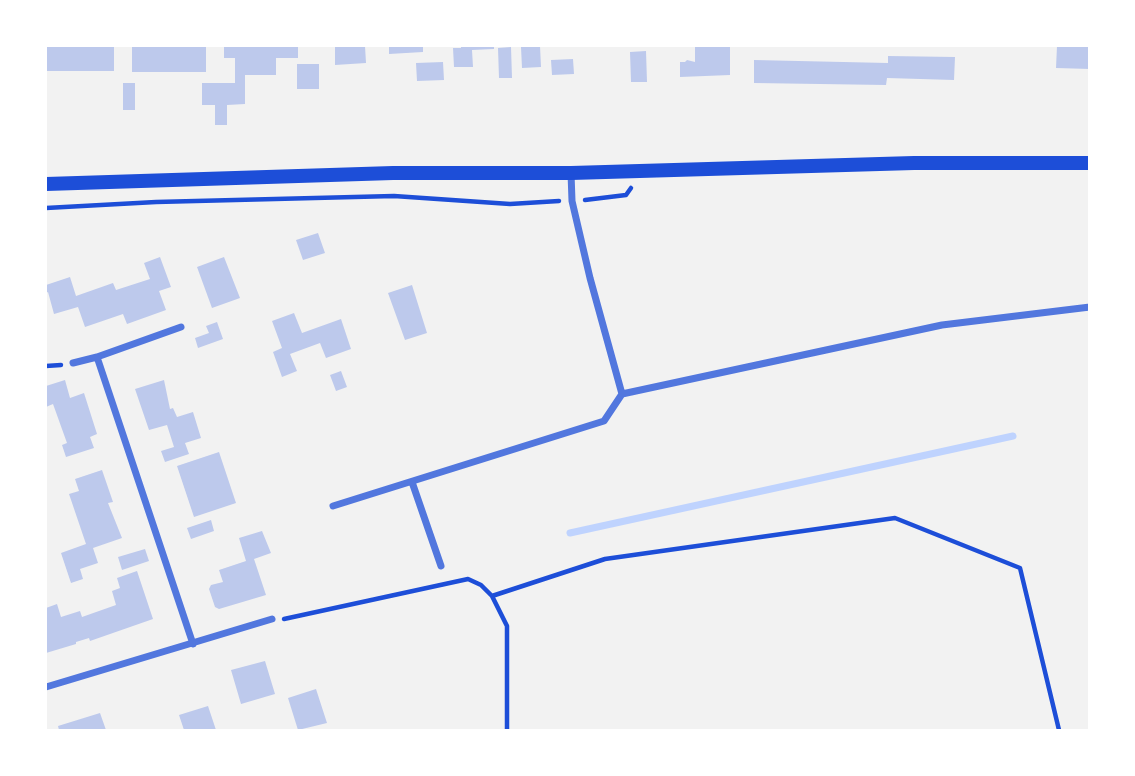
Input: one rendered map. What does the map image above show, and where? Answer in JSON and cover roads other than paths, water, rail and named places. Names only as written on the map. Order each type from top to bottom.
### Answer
[{"type":"main road","points":[[46,184],[393,173],[571,173],[914,163],[1090,163]]},
{"type":"street","points":[[571,173],[572,201],[622,394]]},
{"type":"street","points":[[333,506],[604,421],[622,394],[942,325],[1090,307]]},
{"type":"street","points":[[73,363],[181,327]]},
{"type":"street","points":[[97,357],[193,643]]},
{"type":"street","points":[[412,482],[441,566]]},
{"type":"street","points":[[46,687],[272,619]]},
{"type":"waterway","points":[[570,533],[1013,436]]}]
